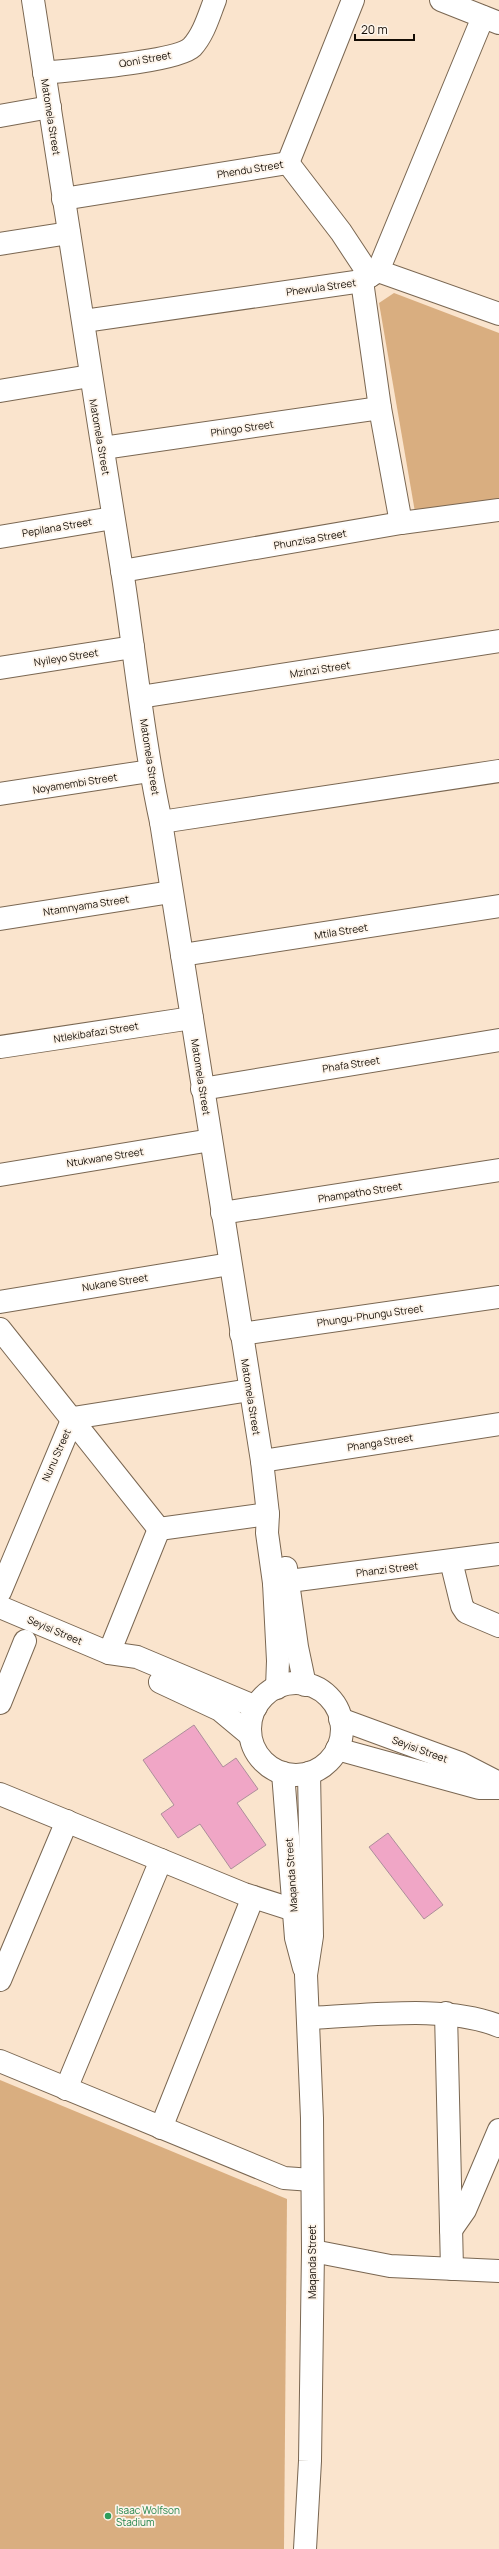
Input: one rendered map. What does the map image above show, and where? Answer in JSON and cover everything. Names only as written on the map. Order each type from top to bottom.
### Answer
[{"type":"street","name":"Matomela Street","points":[[33,0],[63,199],[84,321],[90,376],[122,571],[150,771],[161,822],[210,1140],[262,1460],[268,1514],[276,1528],[282,1582],[305,1685]]},
{"type":"street","name":"Qoni Street","points":[[44,73],[173,55],[191,48],[200,36],[216,0]]},
{"type":"street","name":"Phendu Street","points":[[63,199],[288,163],[352,0]]},
{"type":"street","points":[[370,276],[491,20],[441,0]]},
{"type":"street","points":[[0,116],[50,108]]},
{"type":"street","points":[[288,163],[342,232],[370,276],[380,408],[401,523]]},
{"type":"street","points":[[0,244],[69,233]]},
{"type":"street","points":[[370,276],[498,312]]},
{"type":"street","name":"Phewula Street","points":[[84,321],[370,276]]},
{"type":"street","points":[[0,390],[90,376]]},
{"type":"street","name":"Phingo Street","points":[[103,448],[380,408]]},
{"type":"street","name":"Phunzisa Street","points":[[122,571],[401,523],[499,510]]},
{"type":"street","name":"Pepilana Street","points":[[0,537],[113,518]]},
{"type":"street","name":"Mzinzi Street","points":[[140,697],[499,641]]},
{"type":"street","name":"Nyileyo Street","points":[[0,668],[133,647]]},
{"type":"street","name":"Noyamembi Street","points":[[0,794],[150,771]]},
{"type":"street","points":[[161,822],[499,771]]},
{"type":"street","name":"Ntamnyama Street","points":[[0,919],[171,892]]},
{"type":"street","name":"Mtila Street","points":[[182,955],[499,906]]},
{"type":"street","name":"Ntlekibafazi Street","points":[[0,1047],[192,1018]]},
{"type":"street","name":"Phafa Street","points":[[202,1089],[499,1040]]},
{"type":"street","name":"Ntukwane Street","points":[[0,1175],[210,1140]]},
{"type":"street","name":"Phampatho Street","points":[[222,1213],[499,1170]]},
{"type":"street","name":"Nukane Street","points":[[0,1302],[230,1264]]},
{"type":"street","name":"Phungu-Phungu Street","points":[[241,1334],[499,1297]]},
{"type":"street","points":[[0,1329],[73,1418],[168,1528]]},
{"type":"street","name":"Nunu Street","points":[[0,1592],[73,1418],[250,1390]]},
{"type":"street","name":"Phanga Street","points":[[262,1460],[499,1424]]},
{"type":"street","points":[[168,1528],[268,1514]]},
{"type":"street","points":[[109,1653],[168,1528]]},
{"type":"street","name":"Phanzi Street","points":[[282,1582],[499,1554]]},
{"type":"street","points":[[451,1561],[462,1606],[466,1612],[499,1626]]},
{"type":"street","name":"Matomela Street","points":[[277,1688],[282,1582]]},
{"type":"street","name":"Seyisi Street","points":[[0,1607],[109,1653],[137,1657],[256,1706]]},
{"type":"street","points":[[0,1703],[24,1641]]},
{"type":"street","name":"Seyisi Street","points":[[109,1653],[128,1668],[220,1710],[250,1735]]},
{"type":"street","points":[[291,1684],[305,1685],[324,1693],[331,1700],[340,1719],[340,1739],[337,1749],[329,1761],[309,1773],[283,1773],[270,1768],[260,1759],[253,1748],[250,1735],[250,1720],[256,1706],[265,1695],[277,1688],[291,1684]]},
{"type":"street","name":"Seyisi Street","points":[[340,1719],[460,1763],[499,1783]]},
{"type":"street","name":"Seyisi Street","points":[[337,1749],[479,1788],[499,1788]]},
{"type":"street","name":"Maqanda Street","points":[[283,1773],[296,1938],[306,1974]]},
{"type":"street","name":"Maqanda Street","points":[[305,2549],[310,2461],[313,2251],[306,1974],[312,1936],[309,1773]]},
{"type":"street","points":[[0,1794],[252,1897],[294,1910]]},
{"type":"street","points":[[0,1980],[67,1821]]},
{"type":"street","points":[[66,2089],[161,1860]]},
{"type":"street","points":[[161,2128],[252,1897]]},
{"type":"street","points":[[308,2018],[446,2013],[478,2017],[499,2026]]},
{"type":"street","points":[[446,2013],[452,2269]]},
{"type":"street","points":[[0,2062],[284,2178],[312,2180]]},
{"type":"street","points":[[451,2230],[465,2210],[499,2130]]},
{"type":"street","points":[[313,2251],[390,2266],[499,2271]]},
{"type":"shaded area","points":[[394,293],[499,333],[499,502],[415,512],[379,303]]},
{"type":"shaded area","points":[[0,2080],[287,2199],[284,2549],[0,2549]]},
{"type":"building","points":[[194,1725],[223,1767],[236,1758],[258,1789],[237,1803],[266,1845],[231,1869],[200,1824],[178,1838],[161,1814],[174,1805],[143,1760]]},
{"type":"building","points":[[388,1833],[443,1905],[424,1919],[369,1847]]},
{"type":"place","name":"Isaac Wolfson Stadium","points":[[108,2516]]}]
